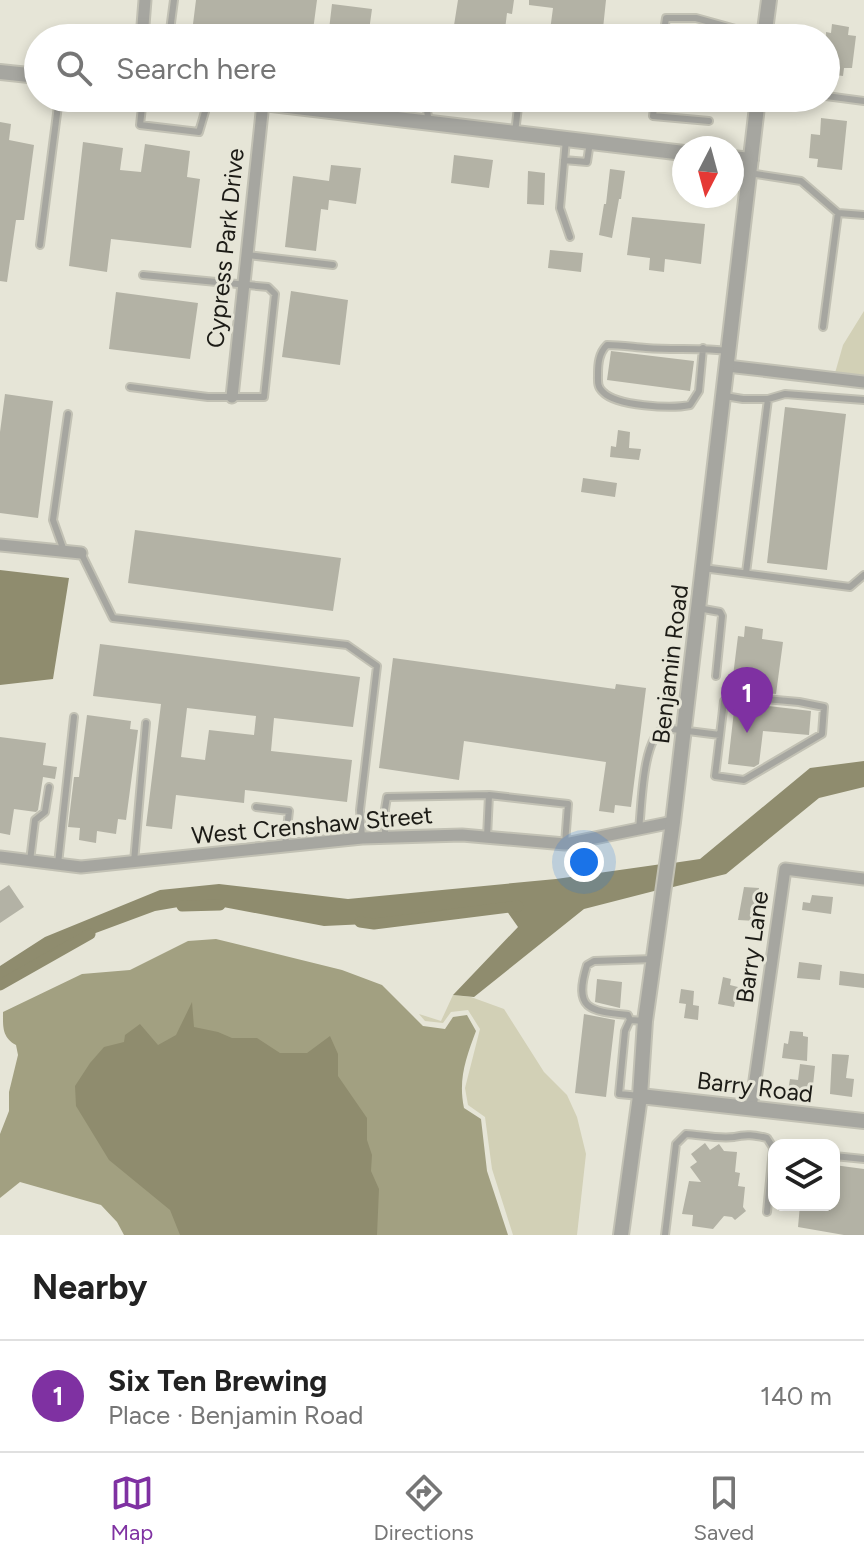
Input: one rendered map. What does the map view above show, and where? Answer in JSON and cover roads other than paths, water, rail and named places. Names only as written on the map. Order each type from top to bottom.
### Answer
[{"type":"street","points":[[143,24],[145,0]]},
{"type":"street","points":[[766,24],[769,0]]},
{"type":"street","points":[[0,72],[24,75]]},
{"type":"street","name":"Cypress Park Drive","points":[[232,397],[262,112]]},
{"type":"street","points":[[338,112],[672,152]]},
{"type":"street","name":"Benjamin Road","points":[[621,1235],[640,1096],[637,1020],[654,959],[661,915],[756,112]]},
{"type":"street","points":[[744,163],[750,166]]},
{"type":"street","points":[[728,358],[864,382]]},
{"type":"street","points":[[0,545],[81,553]]},
{"type":"street","name":"West Crenshaw Street","points":[[0,857],[81,867],[362,838],[462,835],[565,844],[673,822]]},
{"type":"street","name":"Barry Lane","points":[[751,1108],[785,869],[864,879]]},
{"type":"street","name":"Barry Road","points":[[640,1096],[864,1121]]},
{"type":"lane","points":[[171,24],[174,0]]},
{"type":"lane","points":[[665,24],[666,18],[696,18],[717,24]]},
{"type":"lane","points":[[840,98],[864,101]]},
{"type":"lane","points":[[40,245],[57,112]]},
{"type":"lane","points":[[141,112],[140,125],[199,132],[205,112]]},
{"type":"lane","points":[[427,112],[429,123]]},
{"type":"lane","points":[[515,133],[517,112]]},
{"type":"lane","points":[[653,112],[653,116],[709,121]]},
{"type":"lane","points":[[566,139],[560,208],[570,237]]},
{"type":"lane","points":[[564,160],[587,162],[590,142]]},
{"type":"lane","points":[[750,166],[801,181],[838,213],[864,215]]},
{"type":"lane","points":[[823,327],[838,213]]},
{"type":"lane","points":[[247,255],[333,265]]},
{"type":"lane","points":[[130,387],[177,395],[264,397],[275,294],[268,287],[143,275]]},
{"type":"lane","points":[[703,348],[699,391],[690,405],[679,407],[621,401],[612,399],[598,386],[601,353],[607,345],[703,348],[728,358]]},
{"type":"lane","points":[[724,396],[768,399],[785,394],[864,400]]},
{"type":"lane","points":[[746,573],[768,399]]},
{"type":"lane","points":[[64,551],[53,520],[68,414]]},
{"type":"lane","points":[[81,553],[113,618],[347,645],[377,666],[360,810],[362,838]]},
{"type":"lane","points":[[703,568],[850,587],[864,575]]},
{"type":"lane","points":[[698,608],[720,612],[722,616],[716,676]]},
{"type":"lane","points":[[731,696],[824,707],[822,734],[744,780],[715,776],[720,735],[724,701],[731,696]]},
{"type":"lane","points":[[58,864],[74,717]]},
{"type":"lane","points":[[134,862],[146,723]]},
{"type":"lane","points":[[639,829],[651,742],[657,732],[664,728],[720,735]]},
{"type":"lane","points":[[30,861],[35,820],[45,812],[49,787]]},
{"type":"lane","points":[[385,837],[387,797],[489,795],[568,804],[565,844]]},
{"type":"lane","points":[[487,837],[489,795]]},
{"type":"lane","points":[[256,807],[289,811],[285,847]]},
{"type":"lane","points":[[640,1096],[619,1094],[625,1031],[637,1020],[628,1015],[592,1011],[584,1000],[583,977],[587,965],[594,961],[654,959]]},
{"type":"lane","points":[[665,1235],[676,1144],[686,1134],[733,1137],[742,1134],[768,1140]]},
{"type":"lane","points":[[840,1157],[864,1159]]},
{"type":"lane","points":[[767,1212],[768,1202]]},
{"type":"waterway","points":[[182,906],[220,905]]},
{"type":"waterway","points":[[360,922],[374,924],[518,906]]},
{"type":"waterway","points":[[0,985],[90,934]]},
{"type":"place","name":"Six Ten Brewing","points":[[747,733]]}]
